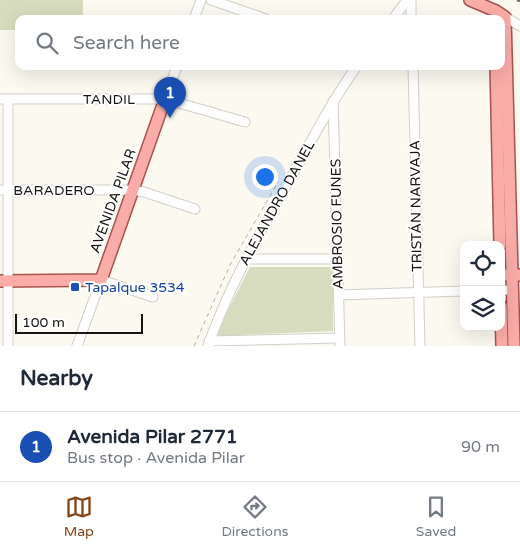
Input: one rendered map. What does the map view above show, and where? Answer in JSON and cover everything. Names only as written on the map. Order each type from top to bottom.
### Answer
[{"type":"main road","points":[[476,1],[497,15]]},
{"type":"main road","points":[[496,70],[500,241]]},
{"type":"main road","points":[[503,70],[515,212],[511,275],[507,290],[514,346]]},
{"type":"main road","name":"AVENIDA PILAR","points":[[100,280],[165,99]]},
{"type":"main road","points":[[4,281],[100,280]]},
{"type":"main road","points":[[502,331],[502,346]]},
{"type":"street","points":[[195,15],[201,0]]},
{"type":"street","points":[[211,0],[254,15]]},
{"type":"street","points":[[396,15],[409,0]]},
{"type":"street","points":[[409,0],[411,15]]},
{"type":"street","points":[[505,19],[520,26]]},
{"type":"street","name":"AVENIDA PILAR","points":[[165,99],[176,70]]},
{"type":"street","name":"ALEJANDRO DANEL","points":[[208,343],[246,259],[333,101],[354,70]]},
{"type":"street","name":"TRISTÁN NARVAJA","points":[[413,70],[420,346]]},
{"type":"street","points":[[4,99],[4,281],[8,346]]},
{"type":"street","name":"TANDIL","points":[[4,99],[165,99],[245,122]]},
{"type":"street","name":"AMBROSIO FUNES","points":[[333,101],[340,342]]},
{"type":"street","name":"BARADERO","points":[[4,190],[133,190],[195,210]]},
{"type":"street","points":[[246,259],[337,258]]},
{"type":"street","points":[[100,280],[152,297]]},
{"type":"street","name":"AVENIDA PILAR","points":[[77,346],[100,280]]},
{"type":"street","points":[[338,294],[460,291]]},
{"type":"street","points":[[208,343],[340,342]]},
{"type":"green space","points":[[0,0],[83,0],[83,15],[15,15],[15,30],[0,30]]},
{"type":"green space","points":[[250,267],[333,267],[333,331],[215,336]]},
{"type":"place","name":"Avenida Pilar 2771","points":[[170,118]]},
{"type":"place","name":"Tapalque 3534","points":[[75,287]]}]
